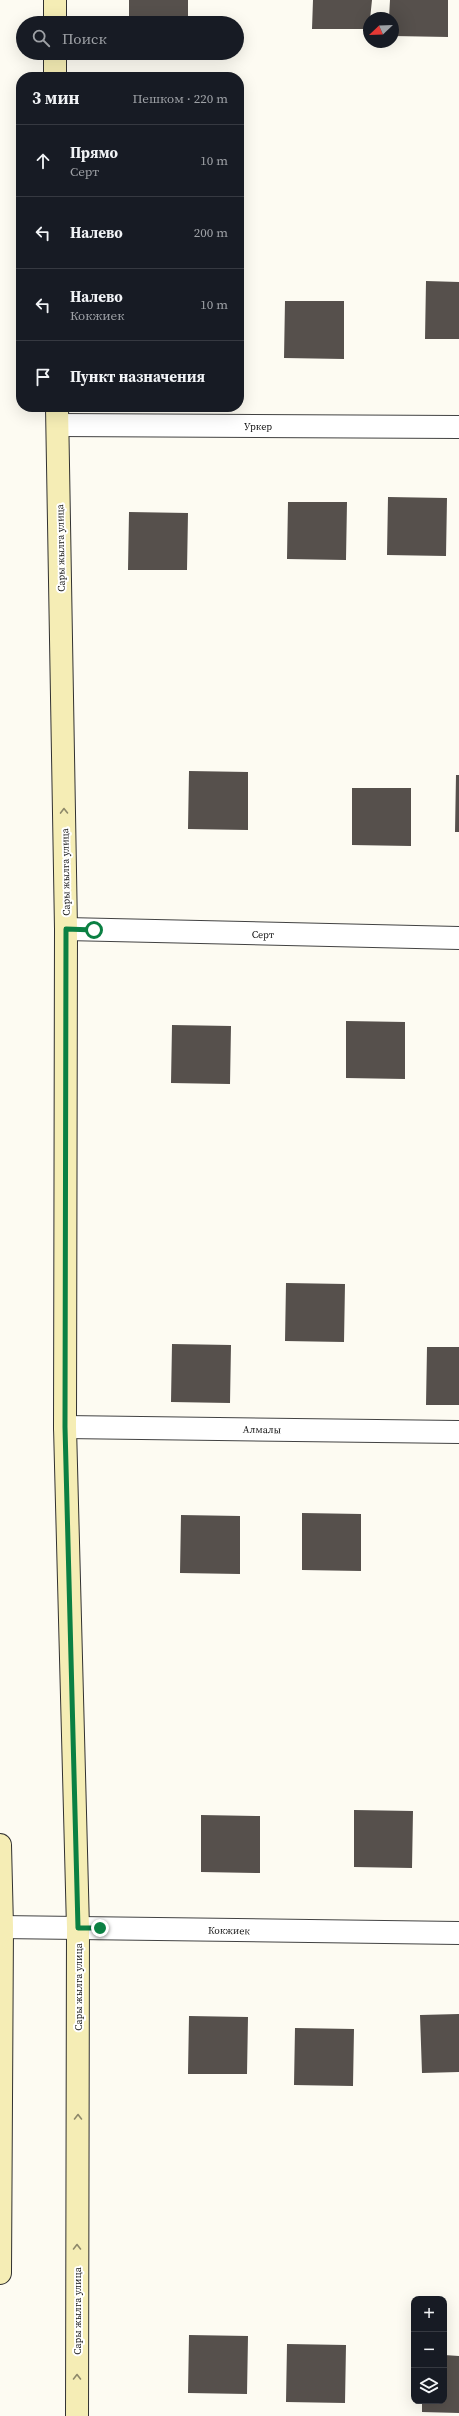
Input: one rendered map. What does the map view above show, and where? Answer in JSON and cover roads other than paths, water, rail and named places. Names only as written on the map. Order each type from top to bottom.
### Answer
[{"type":"street","points":[[55,0],[55,16]]},
{"type":"street","points":[[55,60],[55,72]]},
{"type":"street","name":"Уркер","points":[[58,416],[459,427]]},
{"type":"street","name":"Сары жылга улица","points":[[58,416],[66,929],[65,1427],[78,1928],[77,2416]]},
{"type":"street","name":"Серт","points":[[66,929],[459,938]]},
{"type":"street","name":"Алмалы","points":[[65,1427],[459,1432]]},
{"type":"street","points":[[0,1845],[0,2273]]},
{"type":"street","name":"Кокжиек","points":[[1,1927],[459,1933]]}]
